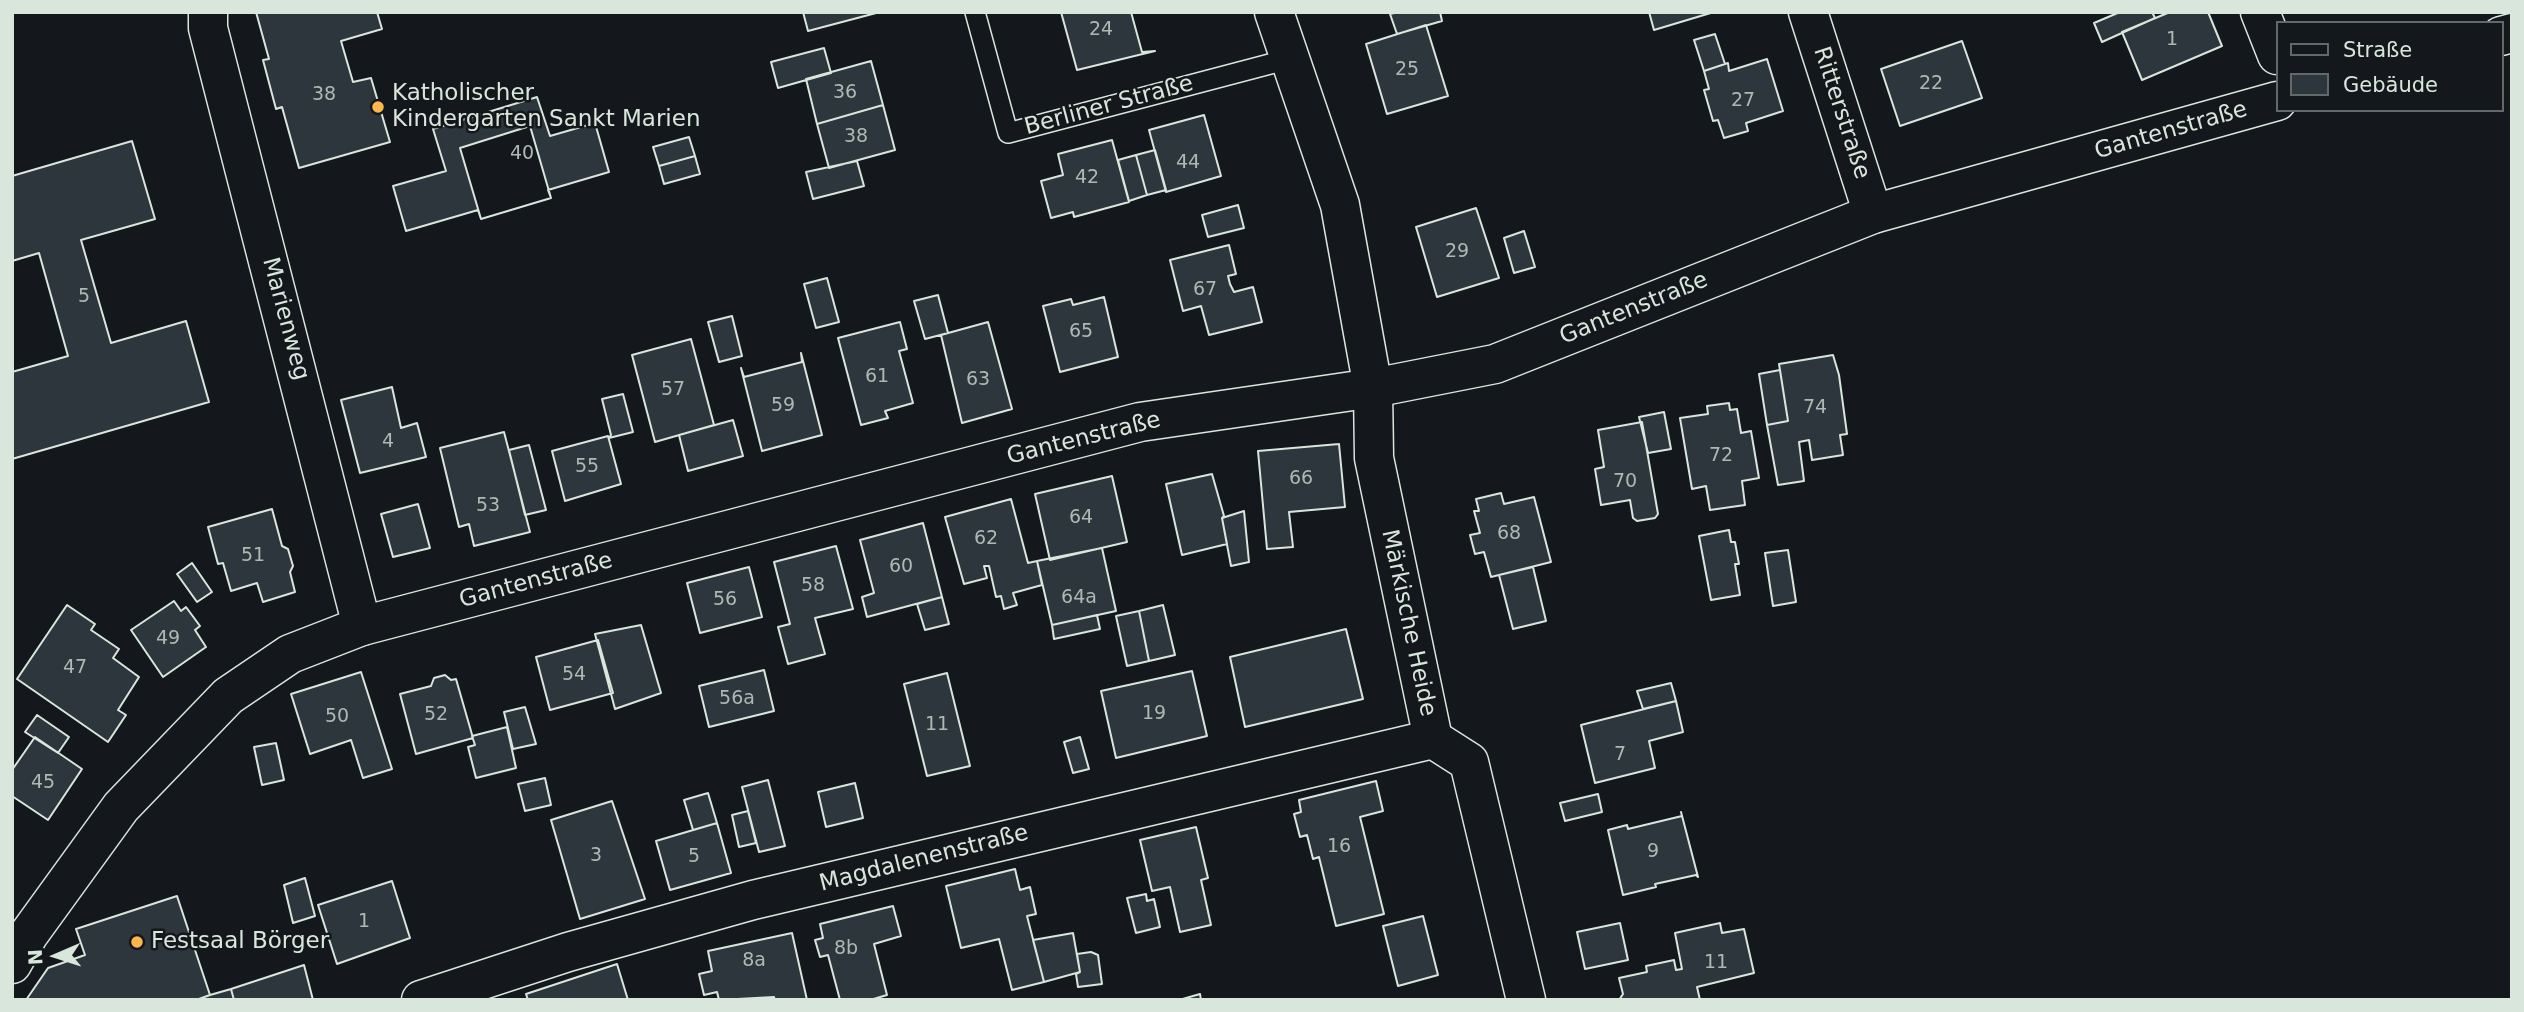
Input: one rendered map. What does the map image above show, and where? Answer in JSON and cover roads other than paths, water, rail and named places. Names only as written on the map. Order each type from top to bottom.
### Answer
[{"type":"street","name":"Marienweg","points":[[208,12],[208,28],[362,626]]},
{"type":"street","points":[[1274,12],[1340,205],[1373,388]]},
{"type":"street","name":"Ritterstraße","points":[[1808,12],[1873,215]]},
{"type":"street","points":[[2260,12],[2276,52]]},
{"type":"street","name":"Gantenstraße","points":[[12,964],[29,934],[121,807],[228,696],[290,654],[362,626],[1140,422],[1373,388],[1495,364],[1873,215],[2276,101]]},
{"type":"street","name":"Märkische Heide","points":[[1373,388],[1374,458],[1433,739],[1469,762],[1526,1000]]},
{"type":"street","name":"Magdalenenstraße","points":[[421,1000],[568,952],[753,900],[1433,739]]},
{"type":"lane","name":"Berliner Straße","points":[[975,12],[1008,133],[1289,59]]},
{"type":"place","name":"Katholischer Kindergarten Sankt Marien","points":[[378,107]]},
{"type":"place","name":"Festsaal Börger","points":[[137,942]]}]
